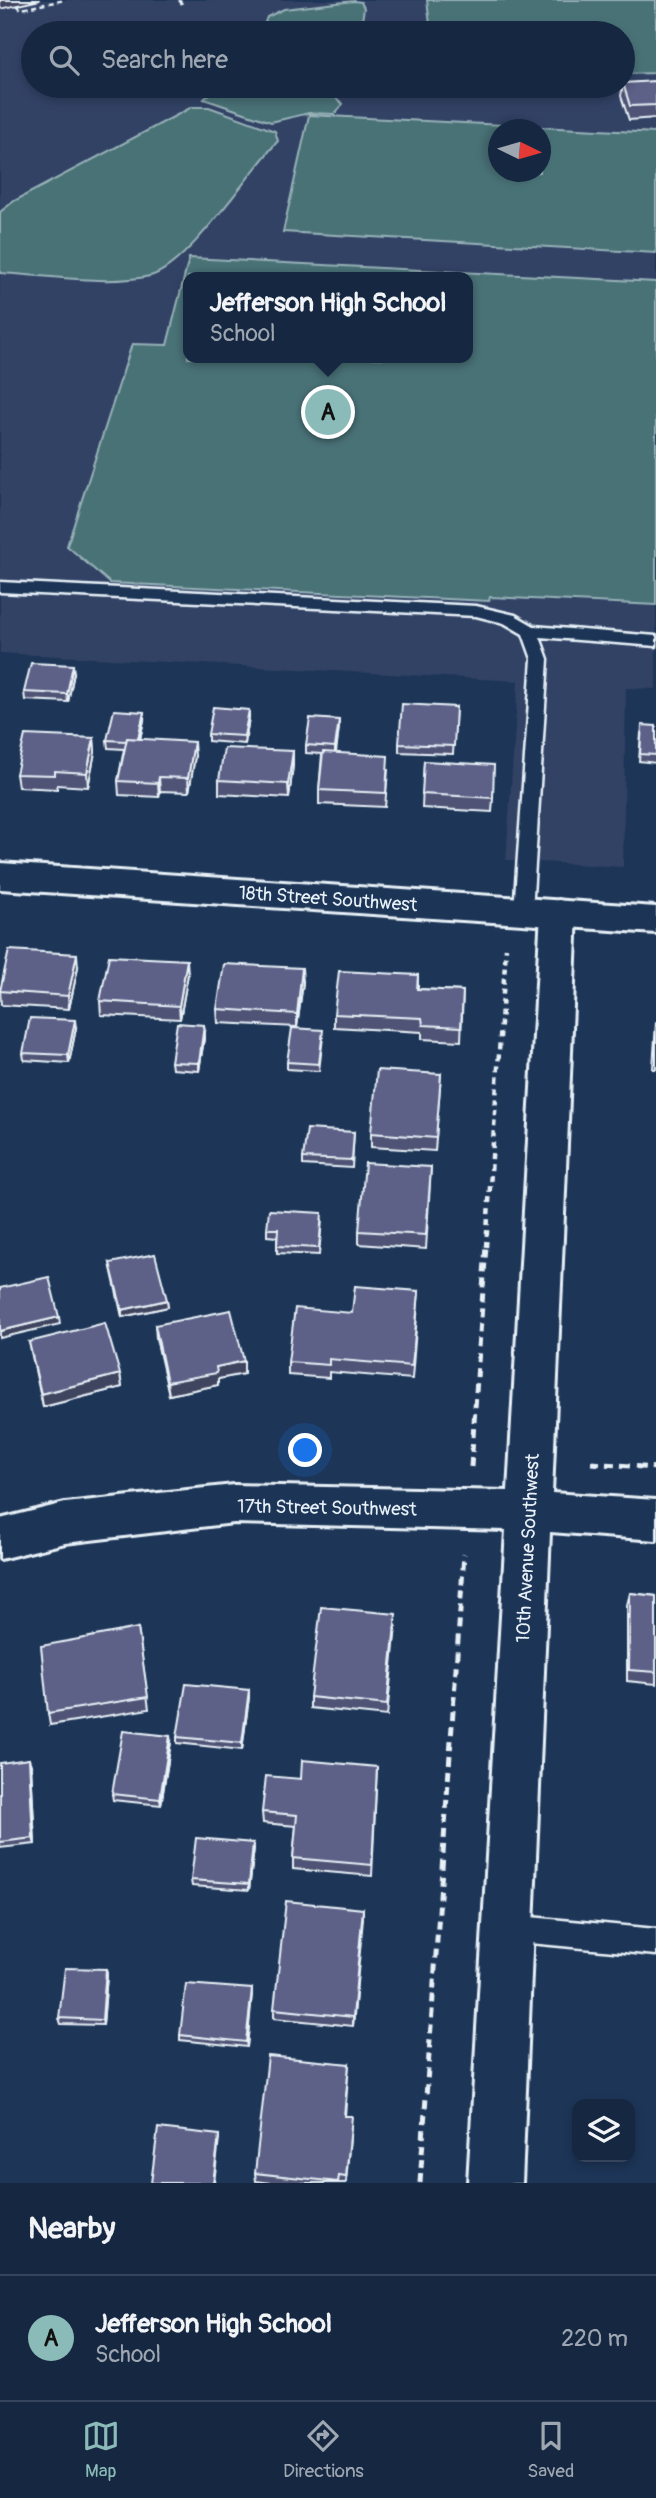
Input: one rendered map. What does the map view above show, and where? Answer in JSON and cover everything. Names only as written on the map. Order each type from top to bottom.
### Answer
[{"type":"street","name":"18th Street Southwest","points":[[0,876],[656,920]]},
{"type":"street","name":"10th Avenue Southwest","points":[[495,2183],[529,1511],[541,912]]},
{"type":"street","name":"17th Street Southwest","points":[[0,1539],[65,1523],[234,1504],[529,1511],[656,1520]]},
{"type":"lane","points":[[0,587],[476,611],[509,619],[530,631],[656,640]]},
{"type":"lane","points":[[530,631],[540,659],[541,912]]},
{"type":"lane","points":[[508,1927],[656,1942]]},
{"type":"path","points":[[18,5],[21,9],[65,0]]},
{"type":"path","points":[[179,0],[182,4]]},
{"type":"path","points":[[471,1468],[507,927],[541,912]]},
{"type":"path","points":[[591,1463],[656,1468]]},
{"type":"path","points":[[420,2183],[466,1539]]},
{"type":"shaded area","points":[[0,0],[656,0],[656,689],[626,688],[623,867],[506,860],[518,681],[0,653]]},
{"type":"green space","points":[[427,0],[656,0],[656,73],[635,74],[635,21],[430,21]]},
{"type":"green space","points":[[354,1],[361,2],[364,8],[362,21],[266,21],[267,17],[284,9]]},
{"type":"green space","points":[[336,98],[343,104],[335,114],[309,113],[271,122],[204,99]]},
{"type":"green space","points":[[192,107],[209,107],[275,131],[278,141],[217,217],[182,255],[165,269],[134,279],[96,280],[0,273],[0,212],[14,201]]},
{"type":"green space","points":[[309,115],[488,124],[488,182],[551,182],[551,128],[656,133],[656,253],[283,232]]},
{"type":"green space","points":[[189,258],[461,272],[185,272]]},
{"type":"green space","points":[[473,273],[656,282],[656,605],[490,597],[489,601],[110,583],[67,546],[132,344],[167,345],[183,282],[183,363],[473,363]]},
{"type":"building","points":[[656,81],[656,105],[630,106],[628,98],[635,98],[635,82]]},
{"type":"building","points":[[31,663],[73,665],[67,694],[24,692]]},
{"type":"building","points":[[402,704],[456,707],[454,746],[399,744]]},
{"type":"building","points":[[213,707],[249,710],[244,736],[208,734]]},
{"type":"building","points":[[114,710],[144,712],[138,739],[107,740]]},
{"type":"building","points":[[310,718],[339,720],[335,747],[306,745]]},
{"type":"building","points":[[642,725],[656,726],[656,755],[640,754]]},
{"type":"building","points":[[25,735],[94,738],[87,773],[55,771],[55,775],[16,774]]},
{"type":"building","points":[[127,738],[194,742],[188,778],[159,777],[158,783],[118,781]]},
{"type":"building","points":[[224,748],[293,751],[288,784],[219,780]]},
{"type":"building","points":[[323,752],[388,756],[386,793],[319,790]]},
{"type":"building","points":[[424,761],[494,765],[493,798],[422,794]]},
{"type":"building","points":[[9,950],[77,954],[68,996],[0,991]]},
{"type":"building","points":[[109,956],[187,960],[179,1006],[100,1001]]},
{"type":"building","points":[[224,964],[302,968],[297,1014],[217,1009]]},
{"type":"building","points":[[339,971],[418,975],[417,989],[463,991],[461,1027],[423,1025],[422,1018],[334,1014]]},
{"type":"building","points":[[30,1018],[75,1020],[68,1055],[23,1053]]},
{"type":"building","points":[[177,1023],[204,1025],[199,1063],[171,1062]]},
{"type":"building","points":[[292,1028],[323,1030],[319,1064],[287,1062]]},
{"type":"building","points":[[377,1070],[441,1074],[436,1138],[371,1133]]},
{"type":"building","points":[[307,1129],[354,1132],[352,1160],[303,1158]]},
{"type":"building","points":[[365,1163],[431,1167],[426,1235],[359,1231]]},
{"type":"building","points":[[269,1210],[322,1213],[319,1248],[277,1246],[278,1229],[267,1229]]},
{"type":"building","points":[[155,1254],[167,1300],[122,1310],[110,1263]]},
{"type":"building","points":[[49,1277],[59,1317],[0,1331],[0,1288]]},
{"type":"building","points":[[355,1286],[419,1291],[412,1366],[329,1359],[329,1365],[288,1362],[295,1308],[352,1313]]},
{"type":"building","points":[[231,1310],[244,1361],[216,1367],[217,1373],[167,1382],[155,1325]]},
{"type":"building","points":[[105,1323],[120,1374],[41,1394],[29,1342]]},
{"type":"building","points":[[630,1593],[656,1596],[656,1672],[629,1670]]},
{"type":"building","points":[[321,1607],[396,1614],[387,1705],[310,1697]]},
{"type":"building","points":[[138,1628],[148,1697],[48,1713],[41,1646]]},
{"type":"building","points":[[186,1684],[249,1690],[242,1743],[177,1737]]},
{"type":"building","points":[[123,1731],[170,1736],[160,1799],[112,1794]]},
{"type":"building","points":[[29,1759],[33,1838],[0,1842],[0,1763]]},
{"type":"building","points":[[302,1760],[377,1767],[372,1865],[293,1858],[297,1815],[262,1812],[266,1776],[301,1779]]},
{"type":"building","points":[[196,1838],[253,1843],[249,1884],[191,1880]]},
{"type":"building","points":[[286,1901],[363,1909],[353,2017],[274,2009]]},
{"type":"building","points":[[65,1968],[106,1969],[102,2020],[59,2018]]},
{"type":"building","points":[[186,1984],[252,1989],[246,2042],[180,2035]]},
{"type":"building","points":[[268,2056],[349,2064],[344,2116],[352,2116],[346,2177],[339,2176],[338,2182],[255,2173]]},
{"type":"building","points":[[158,2128],[219,2135],[213,2183],[151,2183]]},
{"type":"place","name":"Jefferson High School","points":[[328,412]]}]
